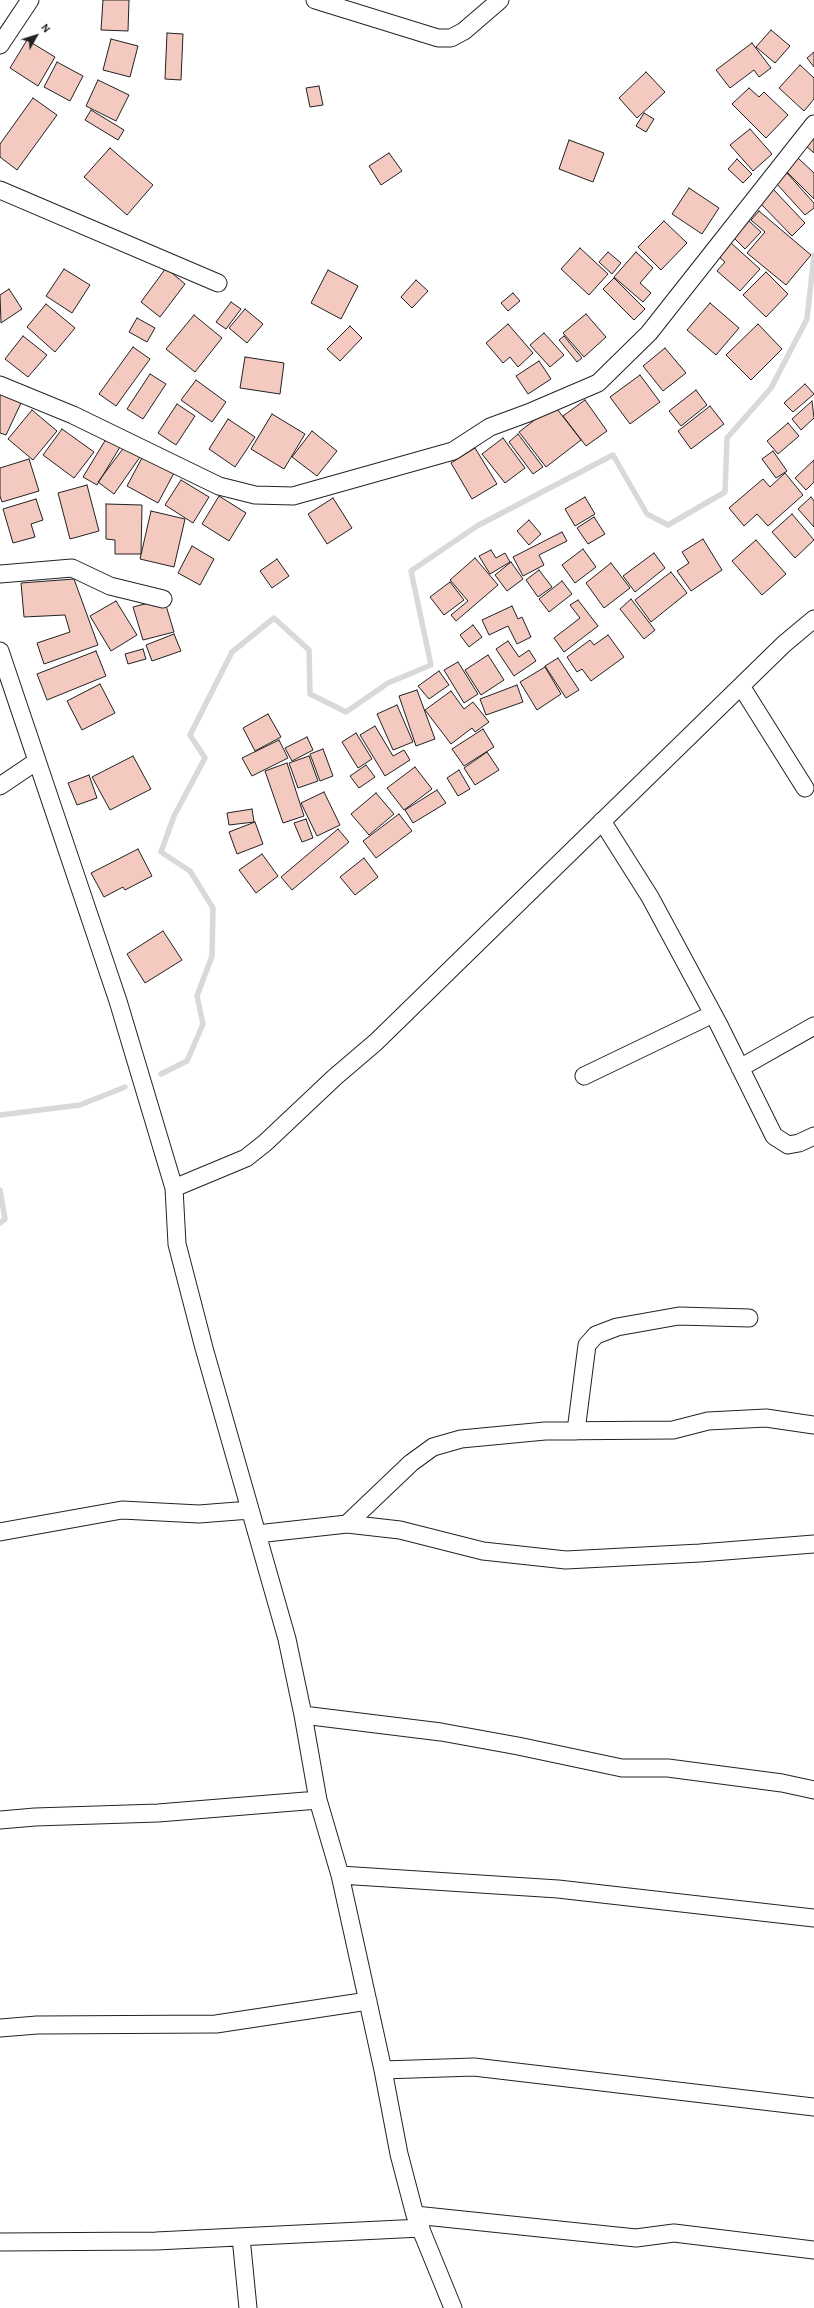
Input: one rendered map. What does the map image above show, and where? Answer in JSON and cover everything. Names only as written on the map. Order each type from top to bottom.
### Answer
[{"type":"street","points":[[0,45],[30,0]]},
{"type":"street","points":[[315,0],[438,38],[451,38],[464,30],[500,0]]},
{"type":"street","points":[[0,385],[74,414],[219,486],[255,495],[293,496],[453,451],[490,427],[528,414],[598,383],[649,332],[814,124]]},
{"type":"street","points":[[0,190],[218,283]]},
{"type":"street","points":[[0,574],[72,568],[110,586],[163,599]]},
{"type":"street","points":[[174,1188],[246,1158],[265,1143],[335,1077],[376,1042],[784,644],[814,620]]},
{"type":"street","points":[[0,651],[118,1001],[174,1188],[177,1244],[204,1348],[287,1639],[303,1714],[318,1800],[340,1875],[383,2070],[399,2154],[418,2222],[453,2308]]},
{"type":"street","points":[[741,686],[805,788]]},
{"type":"street","points":[[0,786],[37,761]]},
{"type":"street","points":[[602,821],[650,897],[713,1014],[774,1136],[788,1145],[799,1144],[814,1136]]},
{"type":"street","points":[[584,1076],[713,1014]]},
{"type":"street","points":[[740,1068],[814,1026]]},
{"type":"street","points":[[576,1431],[587,1345],[596,1335],[617,1327],[679,1316],[749,1318]]},
{"type":"street","points":[[347,1524],[410,1463],[433,1447],[461,1439],[545,1431],[673,1430],[708,1421],[766,1418],[814,1425]]},
{"type":"street","points":[[0,1532],[122,1510],[199,1514],[250,1510]]},
{"type":"street","points":[[257,1534],[347,1524],[400,1530],[483,1551],[566,1560],[700,1553],[814,1544]]},
{"type":"street","points":[[303,1714],[441,1732],[518,1746],[622,1768],[683,1770],[782,1782],[814,1790]]},
{"type":"street","points":[[0,1820],[35,1816],[158,1813],[318,1800]]},
{"type":"street","points":[[340,1875],[558,1889],[814,1918]]},
{"type":"street","points":[[0,2028],[37,2025],[216,2024],[368,2001]]},
{"type":"street","points":[[383,2070],[474,2067],[814,2107]]},
{"type":"street","points":[[0,2242],[156,2241],[242,2237],[418,2222],[636,2238],[674,2233],[814,2250]]},
{"type":"street","points":[[242,2237],[248,2308]]},
{"type":"building","points":[[103,0],[129,0],[128,31],[101,30]]},
{"type":"building","points":[[771,30],[790,46],[775,63],[756,47]]},
{"type":"building","points":[[167,33],[183,34],[181,80],[165,79]]},
{"type":"building","points":[[111,39],[138,46],[130,77],[103,70]]},
{"type":"building","points":[[27,40],[55,57],[38,86],[10,68]]},
{"type":"building","points":[[752,43],[771,68],[759,77],[754,70],[730,88],[716,70]]},
{"type":"building","points":[[814,52],[814,67],[807,58]]},
{"type":"building","points":[[57,62],[83,76],[70,101],[44,87]]},
{"type":"building","points":[[800,65],[814,78],[814,99],[804,111],[779,88]]},
{"type":"building","points":[[646,72],[665,92],[637,118],[619,98]]},
{"type":"building","points":[[98,80],[129,95],[116,121],[86,106]]},
{"type":"building","points":[[319,86],[323,105],[310,107],[306,88]]},
{"type":"building","points":[[749,88],[759,97],[764,92],[788,115],[766,138],[732,104]]},
{"type":"building","points":[[33,98],[57,115],[17,170],[0,157],[0,144]]},
{"type":"building","points":[[91,110],[124,130],[118,140],[85,120]]},
{"type":"building","points":[[644,113],[654,119],[646,132],[636,126]]},
{"type":"building","points":[[750,129],[772,154],[753,171],[730,145]]},
{"type":"building","points":[[814,138],[814,153],[806,146]]},
{"type":"building","points":[[569,140],[604,153],[593,182],[559,169]]},
{"type":"building","points":[[110,148],[153,185],[127,215],[84,177]]},
{"type":"building","points":[[389,153],[402,171],[381,185],[369,166]]},
{"type":"building","points":[[798,158],[814,173],[814,199],[786,171]]},
{"type":"building","points":[[737,159],[752,174],[743,183],[728,169]]},
{"type":"building","points":[[787,173],[814,203],[814,208],[805,215],[776,183]]},
{"type":"building","points":[[689,188],[719,208],[702,234],[672,214]]},
{"type":"building","points":[[773,189],[805,223],[792,236],[759,202]]},
{"type":"building","points":[[759,211],[811,255],[786,285],[747,253],[765,232],[751,220]]},
{"type":"building","points":[[664,221],[687,243],[661,270],[638,247]]},
{"type":"building","points":[[749,221],[761,232],[745,249],[734,238]]},
{"type":"building","points":[[731,243],[760,269],[740,291],[717,271],[725,262],[719,257]]},
{"type":"building","points":[[580,248],[608,274],[589,295],[561,269]]},
{"type":"building","points":[[608,252],[621,263],[612,274],[599,262]]},
{"type":"building","points":[[636,252],[653,268],[640,283],[651,293],[643,302],[614,277]]},
{"type":"building","points":[[166,268],[185,284],[160,317],[141,302]]},
{"type":"building","points":[[64,269],[90,285],[72,313],[46,296]]},
{"type":"building","points":[[328,270],[358,286],[341,319],[311,303]]},
{"type":"building","points":[[766,272],[788,294],[766,317],[743,295]]},
{"type":"building","points":[[614,278],[645,309],[634,320],[603,289]]},
{"type":"building","points":[[416,280],[428,291],[412,308],[401,297]]},
{"type":"building","points":[[9,289],[22,309],[1,323],[0,295]]},
{"type":"building","points":[[513,293],[520,301],[508,311],[501,303]]},
{"type":"building","points":[[231,302],[241,309],[226,329],[216,322]]},
{"type":"building","points":[[710,303],[739,328],[716,355],[687,330]]},
{"type":"building","points":[[46,304],[75,328],[55,352],[27,327]]},
{"type":"building","points":[[245,309],[263,324],[247,343],[229,328]]},
{"type":"building","points":[[586,314],[606,337],[584,357],[563,333]]},
{"type":"building","points":[[194,315],[222,338],[195,372],[166,349]]},
{"type":"building","points":[[137,318],[155,328],[147,342],[129,332]]},
{"type":"building","points":[[508,324],[533,353],[518,367],[510,357],[503,363],[486,343]]},
{"type":"building","points":[[758,324],[782,349],[751,380],[726,355]]},
{"type":"building","points":[[350,326],[362,338],[340,361],[327,349]]},
{"type":"building","points":[[544,333],[564,355],[550,367],[530,345]]},
{"type":"building","points":[[23,336],[47,355],[28,377],[5,359]]},
{"type":"building","points":[[564,336],[582,358],[577,362],[559,340]]},
{"type":"building","points":[[133,347],[150,359],[116,406],[99,394]]},
{"type":"building","points":[[665,348],[686,373],[663,391],[643,366]]},
{"type":"building","points":[[245,357],[284,363],[280,394],[240,388]]},
{"type":"building","points":[[539,361],[551,379],[528,394],[516,376]]},
{"type":"building","points":[[150,374],[166,384],[143,419],[127,409]]},
{"type":"building","points":[[640,375],[660,402],[630,424],[610,397]]},
{"type":"building","points":[[196,380],[226,402],[212,422],[181,400]]},
{"type":"building","points":[[805,384],[814,394],[793,412],[784,403]]},
{"type":"building","points":[[696,390],[707,405],[681,426],[669,411]]},
{"type":"building","points":[[0,393],[21,403],[6,435],[0,433]]},
{"type":"building","points":[[585,400],[607,431],[586,446],[563,416]]},
{"type":"building","points":[[812,401],[814,418],[801,430],[792,419]]},
{"type":"building","points":[[177,404],[195,416],[176,445],[158,433]]},
{"type":"building","points":[[554,405],[581,440],[546,467],[519,432]]},
{"type":"building","points":[[710,406],[724,424],[691,449],[678,431]]},
{"type":"building","points":[[32,410],[57,431],[33,460],[8,439]]},
{"type":"building","points":[[272,414],[305,434],[284,469],[251,449]]},
{"type":"building","points":[[228,419],[255,437],[235,467],[209,449]]},
{"type":"building","points":[[788,423],[799,436],[778,454],[767,441]]},
{"type":"building","points":[[62,429],[94,452],[74,478],[43,455]]},
{"type":"building","points":[[312,431],[337,451],[317,476],[292,457]]},
{"type":"building","points":[[518,434],[543,467],[533,474],[509,442]]},
{"type":"building","points":[[503,438],[525,468],[505,483],[482,454]]},
{"type":"building","points":[[106,439],[120,447],[97,485],[83,477]]},
{"type":"building","points":[[125,446],[140,457],[114,494],[98,482]]},
{"type":"building","points":[[475,448],[497,484],[472,499],[451,463]]},
{"type":"building","points":[[773,451],[787,471],[776,478],[762,459]]},
{"type":"building","points":[[143,456],[174,473],[158,503],[127,486]]},
{"type":"building","points":[[29,459],[39,491],[2,502],[0,496],[0,468]]},
{"type":"building","points":[[814,460],[814,482],[806,490],[795,478]]},
{"type":"building","points":[[785,473],[803,495],[768,526],[757,514],[744,526],[729,508],[763,479],[770,487]]},
{"type":"building","points":[[181,480],[209,497],[193,523],[165,505]]},
{"type":"building","points":[[87,485],[99,531],[70,539],[58,493]]},
{"type":"building","points":[[219,496],[246,513],[229,541],[202,524]]},
{"type":"building","points":[[585,497],[595,514],[575,526],[565,509]]},
{"type":"building","points":[[811,497],[814,501],[814,527],[798,509]]},
{"type":"building","points":[[333,498],[352,528],[327,544],[308,514]]},
{"type":"building","points":[[36,499],[43,520],[31,524],[35,537],[13,543],[3,509]]},
{"type":"building","points":[[106,504],[142,505],[141,554],[115,554],[115,540],[106,539]]},
{"type":"building","points":[[151,511],[185,519],[174,567],[140,559]]},
{"type":"building","points":[[792,514],[814,540],[795,558],[772,532]]},
{"type":"building","points":[[594,517],[605,534],[588,544],[577,528]]},
{"type":"building","points":[[529,520],[541,534],[529,545],[517,531]]},
{"type":"building","points":[[562,532],[567,541],[539,555],[544,565],[523,576],[513,557]]},
{"type":"building","points":[[703,539],[722,570],[691,591],[677,571],[689,563],[682,552]]},
{"type":"building","points":[[756,540],[786,574],[762,595],[732,561]]},
{"type":"building","points":[[192,546],[214,559],[200,585],[178,573]]},
{"type":"building","points":[[583,549],[596,567],[575,583],[562,565]]},
{"type":"building","points":[[491,550],[496,558],[505,553],[510,562],[490,574],[479,556]]},
{"type":"building","points":[[654,553],[665,568],[635,592],[623,576]]},
{"type":"building","points":[[475,558],[498,585],[456,621],[451,615],[468,601],[450,580]]},
{"type":"building","points":[[277,559],[289,576],[272,588],[260,571]]},
{"type":"building","points":[[511,562],[523,579],[507,591],[495,575]]},
{"type":"building","points":[[611,563],[630,588],[604,608],[586,583]]},
{"type":"building","points":[[539,570],[552,587],[538,597],[526,580]]},
{"type":"building","points":[[671,572],[687,593],[651,622],[635,600]]},
{"type":"building","points":[[74,579],[98,645],[44,664],[37,643],[70,632],[65,615],[24,617],[21,583]]},
{"type":"building","points":[[562,581],[572,594],[549,612],[539,599]]},
{"type":"building","points":[[450,582],[464,600],[444,615],[430,597]]},
{"type":"building","points":[[164,599],[174,632],[143,640],[133,607]]},
{"type":"building","points":[[631,599],[655,630],[644,639],[620,609]]},
{"type":"building","points":[[578,600],[598,626],[564,652],[554,638],[580,618],[570,605]]},
{"type":"building","points":[[116,601],[137,635],[111,651],[90,616]]},
{"type":"building","points":[[512,606],[518,619],[522,617],[531,637],[517,644],[508,626],[489,635],[482,620]]},
{"type":"building","points":[[473,625],[482,637],[469,647],[460,635]]},
{"type":"building","points":[[174,634],[181,651],[152,661],[146,645]]},
{"type":"building","points":[[608,635],[624,657],[591,681],[582,669],[577,672],[567,657],[590,640],[594,645]]},
{"type":"building","points":[[508,641],[519,657],[529,650],[536,661],[514,676],[496,649]]},
{"type":"building","points":[[143,649],[146,659],[128,664],[125,654]]},
{"type":"building","points":[[96,651],[106,676],[47,700],[37,674]]},
{"type":"building","points":[[488,655],[504,680],[481,695],[465,670]]},
{"type":"building","points":[[558,658],[579,690],[566,698],[545,666]]},
{"type":"building","points":[[458,662],[478,694],[464,703],[444,670]]},
{"type":"building","points":[[545,667],[561,694],[537,710],[520,682]]},
{"type":"building","points":[[439,671],[449,685],[429,699],[418,686]]},
{"type":"building","points":[[100,684],[115,713],[82,730],[67,701]]},
{"type":"building","points":[[517,685],[523,702],[486,715],[480,699]]},
{"type":"building","points":[[417,690],[435,739],[416,746],[399,696]]},
{"type":"building","points":[[451,691],[464,709],[473,702],[489,722],[475,732],[472,728],[451,744],[425,710]]},
{"type":"building","points":[[397,705],[413,742],[393,750],[377,714]]},
{"type":"building","points":[[268,714],[281,737],[255,751],[243,728]]},
{"type":"building","points":[[375,726],[393,756],[404,750],[410,760],[385,776],[360,735]]},
{"type":"building","points":[[483,729],[494,747],[464,766],[452,749]]},
{"type":"building","points":[[356,733],[372,759],[358,768],[342,742]]},
{"type":"building","points":[[307,737],[313,750],[292,761],[285,748]]},
{"type":"building","points":[[279,740],[288,758],[252,776],[242,758]]},
{"type":"building","points":[[323,749],[333,776],[320,781],[310,754]]},
{"type":"building","points":[[487,752],[499,770],[475,785],[464,768]]},
{"type":"building","points":[[133,756],[151,789],[110,810],[92,777]]},
{"type":"building","points":[[309,756],[318,781],[298,788],[289,763]]},
{"type":"building","points":[[287,763],[304,816],[283,823],[265,771]]},
{"type":"building","points":[[366,765],[375,777],[359,788],[350,776]]},
{"type":"building","points":[[415,767],[432,789],[404,810],[387,788]]},
{"type":"building","points":[[459,770],[470,789],[458,796],[447,778]]},
{"type":"building","points":[[89,775],[97,798],[77,805],[68,783]]},
{"type":"building","points":[[437,790],[446,803],[413,823],[405,810]]},
{"type":"building","points":[[324,792],[340,825],[317,836],[301,803]]},
{"type":"building","points":[[376,793],[394,814],[369,835],[351,814]]},
{"type":"building","points":[[252,809],[254,822],[229,825],[227,813]]},
{"type":"building","points":[[399,814],[412,831],[376,858],[363,841]]},
{"type":"building","points":[[306,819],[313,838],[302,842],[294,823]]},
{"type":"building","points":[[255,822],[263,844],[237,854],[229,832]]},
{"type":"building","points":[[338,829],[349,842],[292,890],[281,877]]},
{"type":"building","points":[[138,849],[152,876],[125,890],[123,887],[104,897],[91,873]]},
{"type":"building","points":[[262,854],[278,876],[256,893],[239,870]]},
{"type":"building","points":[[364,858],[378,877],[355,895],[340,877]]},
{"type":"building","points":[[163,931],[182,960],[145,983],[127,954]]},
{"type":"waterway","points":[[161,1074],[187,1061],[203,1024],[197,996],[212,956],[213,908],[190,871],[161,852],[174,816],[205,758],[190,735],[232,652],[274,618],[309,650],[310,694],[346,712],[388,683],[431,665],[411,571],[477,526],[613,455],[647,514],[668,525],[725,492],[727,438],[771,388],[807,319],[814,255]]},
{"type":"waterway","points":[[0,1115],[80,1105],[125,1087]]},
{"type":"waterway","points":[[0,1190],[5,1219],[0,1223]]}]
